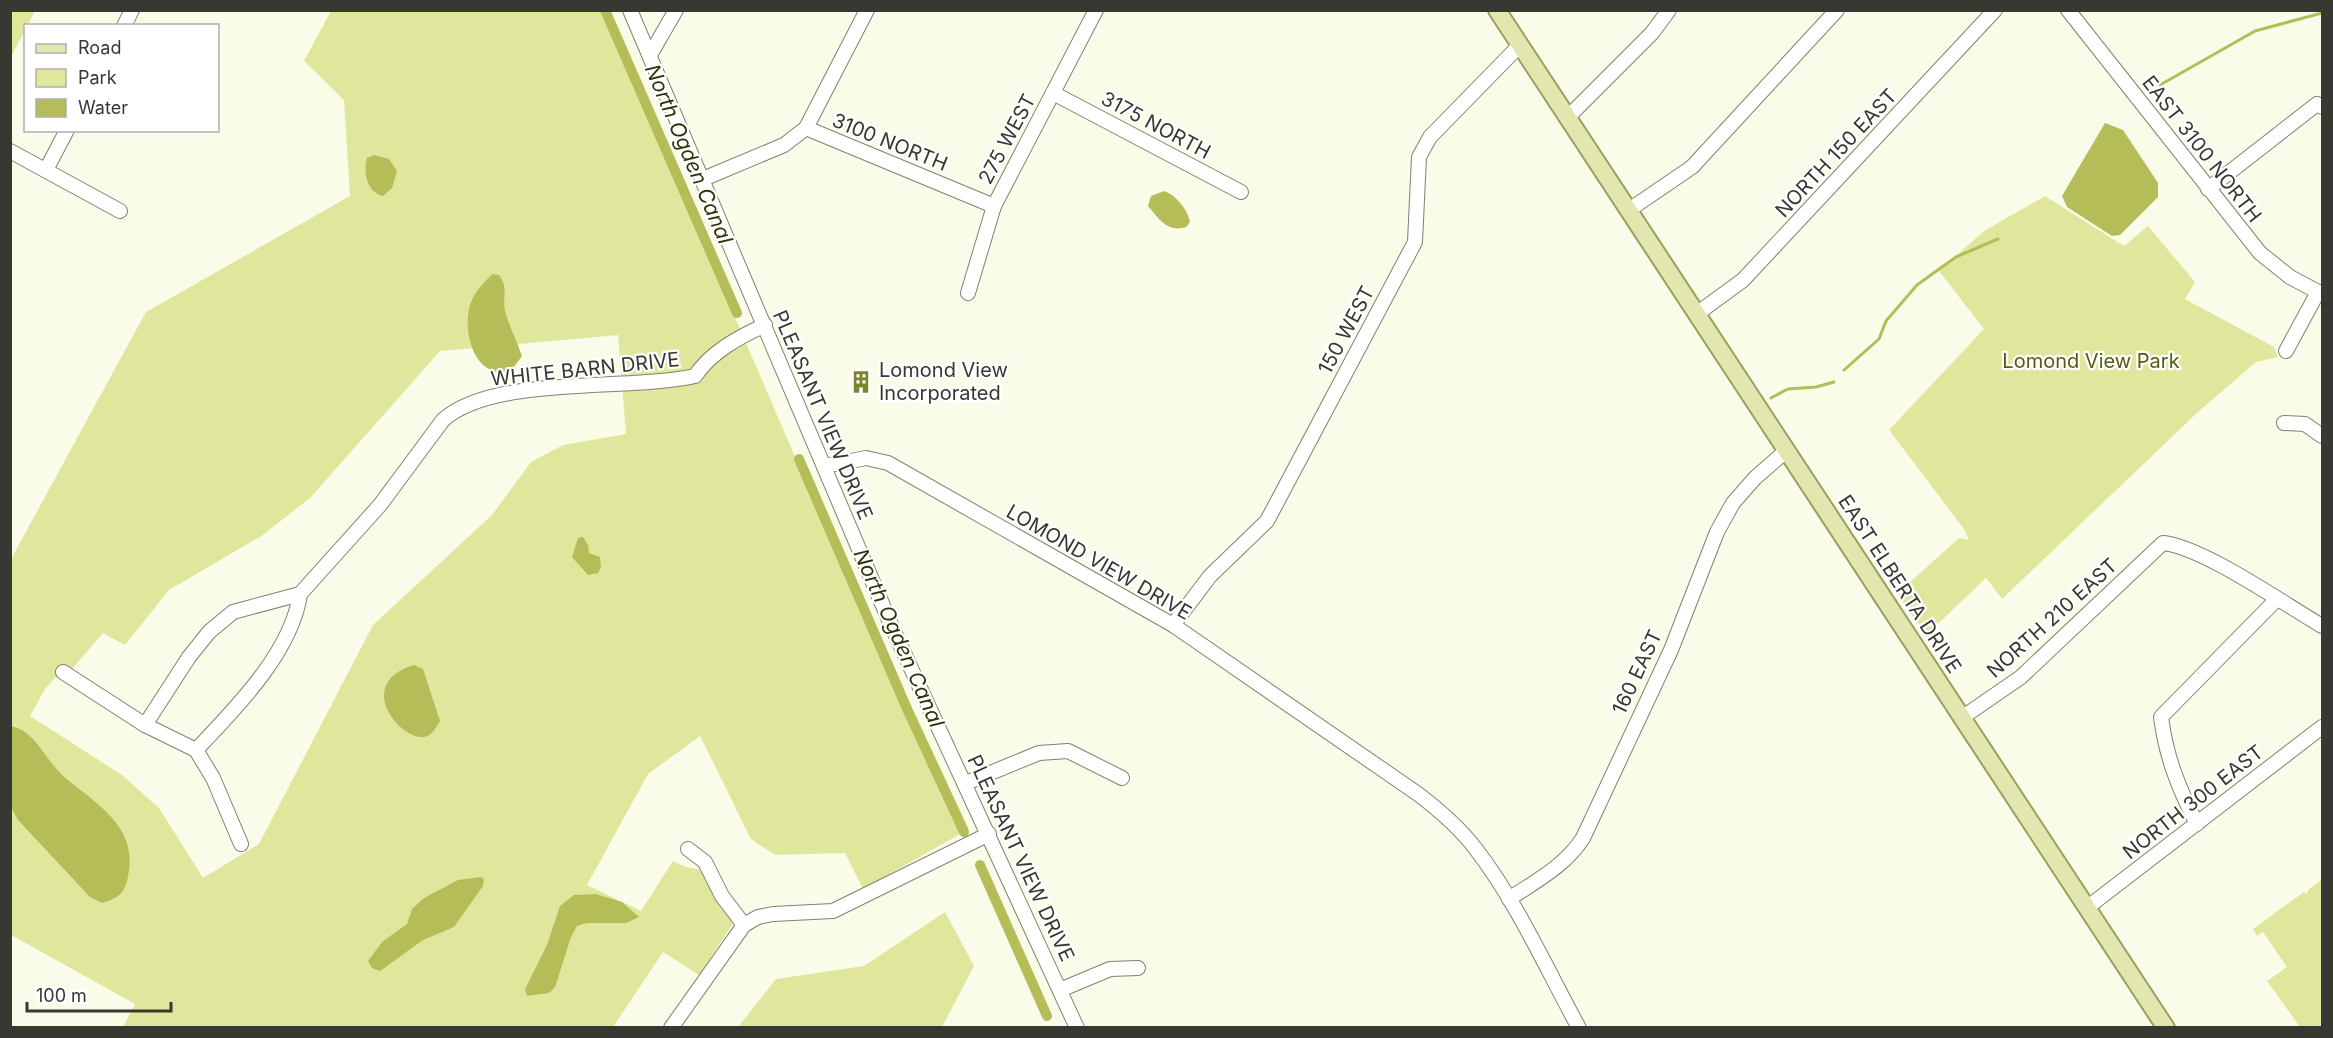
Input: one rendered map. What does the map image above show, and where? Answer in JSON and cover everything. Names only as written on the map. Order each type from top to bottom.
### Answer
[{"type":"main road","name":"EAST ELBERTA DRIVE","points":[[1497,10],[2166,1028]]},
{"type":"street","points":[[125,24],[132,10]]},
{"type":"street","name":"PLEASANT VIEW DRIVE","points":[[630,10],[892,627],[966,783],[1077,1028]]},
{"type":"street","points":[[650,55],[676,10]]},
{"type":"street","points":[[703,179],[784,145],[806,128],[867,10]]},
{"type":"street","name":"275 WEST","points":[[968,293],[994,206],[1096,10]]},
{"type":"street","points":[[1568,117],[1652,33],[1669,10]]},
{"type":"street","points":[[1629,210],[1692,167],[1837,10]]},
{"type":"street","name":"NORTH 150 EAST","points":[[1698,313],[1743,280],[1995,10]]},
{"type":"street","name":"EAST 3100 NORTH","points":[[2068,10],[2208,189],[2268,261],[2320,293]]},
{"type":"street","name":"150 WEST","points":[[1173,625],[1210,576],[1267,521],[1409,253],[1414,242],[1418,218],[1419,157],[1430,137],[1521,45]]},
{"type":"street","name":"3175 NORTH","points":[[1053,93],[1241,192]]},
{"type":"street","points":[[2208,189],[2320,106]]},
{"type":"street","name":"3100 NORTH","points":[[806,128],[994,206]]},
{"type":"street","points":[[46,170],[66,132]]},
{"type":"street","points":[[10,151],[120,211]]},
{"type":"street","points":[[2286,351],[2320,293]]},
{"type":"street","name":"WHITE BARN DRIVE","points":[[196,750],[253,691],[297,615],[300,594],[380,505],[443,420],[454,410],[489,397],[596,383],[659,381],[695,375],[701,367],[733,341],[765,326]]},
{"type":"street","points":[[2284,423],[2305,424],[2322,436]]},
{"type":"street","name":"160 EAST","points":[[1509,899],[1560,864],[1574,852],[1583,838],[1671,650],[1717,532],[1733,503],[1755,478],[1787,450]]},
{"type":"street","name":"LOMOND VIEW DRIVE","points":[[824,466],[866,458],[888,463],[1173,625],[1447,817],[1475,848],[1509,899],[1580,1028]]},
{"type":"street","name":"NORTH 210 EAST","points":[[1963,717],[2021,677],[2163,543],[2178,544],[2276,600]]},
{"type":"street","points":[[145,725],[189,657],[209,632],[233,612],[300,594]]},
{"type":"street","points":[[2197,824],[2177,784],[2165,749],[2161,717],[2276,600],[2322,626]]},
{"type":"street","points":[[63,672],[145,725],[196,750],[213,778],[241,844]]},
{"type":"street","name":"NORTH 300 EAST","points":[[2088,908],[2322,726]]},
{"type":"street","points":[[966,783],[1039,753],[1068,751],[1122,778]]},
{"type":"street","points":[[671,1028],[744,925],[758,917],[773,914],[833,911],[989,834]]},
{"type":"street","points":[[688,849],[705,862],[722,896],[744,925]]},
{"type":"street","points":[[1060,990],[1110,969],[1138,968]]},
{"type":"green space","points":[[10,11],[35,11],[28,24],[24,24],[24,32],[11,57]]},
{"type":"green space","points":[[331,11],[603,11],[812,496],[969,829],[863,889],[845,853],[775,855],[751,839],[700,736],[648,774],[587,885],[641,911],[673,861],[686,867],[702,870],[719,903],[734,922],[699,975],[663,952],[613,1027],[123,1027],[135,1004],[11,935],[11,559],[146,312],[350,196],[344,100],[304,61]],"holes":[[[618,335],[626,434],[563,445],[531,462],[492,515],[373,625],[259,844],[203,878],[159,808],[122,775],[30,716],[45,689],[66,666],[72,669],[103,633],[125,645],[169,590],[263,535],[311,497],[440,351]]]},
{"type":"green space","name":"Lomond View Park","points":[[2045,196],[2124,246],[2148,226],[2195,282],[2185,299],[2274,347],[2278,357],[2256,362],[2198,412],[2002,599],[1986,578],[1926,635],[1897,594],[1959,538],[1969,540],[1964,529],[1889,430],[1984,329],[1939,271],[1984,231]]},
{"type":"green space","points":[[2322,879],[2322,1027],[2300,1027],[2267,981],[2287,967],[2263,932],[2257,936],[2253,929],[2304,892],[2307,894],[2308,890]]},
{"type":"green space","points":[[945,912],[974,966],[942,1027],[738,1027],[776,979],[864,966]]},
{"type":"water","points":[[2105,123],[2123,130],[2158,183],[2158,197],[2120,235],[2112,236],[2067,207],[2062,196]]},
{"type":"water","points":[[374,155],[389,159],[397,171],[392,188],[383,196],[373,191],[366,175],[367,158]]},
{"type":"water","points":[[1164,191],[1177,199],[1184,208],[1190,222],[1186,227],[1174,228],[1164,224],[1148,206],[1151,196]]},
{"type":"water","points":[[492,274],[499,275],[504,284],[505,311],[522,356],[511,371],[498,372],[487,368],[474,352],[470,342],[469,309],[476,293]]},
{"type":"water","points":[[583,537],[588,545],[589,553],[600,557],[601,567],[598,573],[588,575],[572,557],[578,538]]},
{"type":"water","points":[[414,665],[423,669],[440,721],[432,733],[424,737],[415,736],[404,730],[395,721],[384,697],[386,685],[396,674]]},
{"type":"water","points":[[10,726],[19,729],[33,739],[62,775],[100,806],[120,829],[127,843],[130,858],[127,882],[123,891],[116,897],[102,903],[90,897],[18,820],[11,807]]},
{"type":"water","points":[[481,877],[484,879],[483,886],[454,927],[423,940],[380,971],[372,968],[368,961],[382,942],[407,924],[412,909],[424,898],[458,880]]},
{"type":"water","points":[[596,894],[622,902],[639,917],[626,923],[587,923],[577,926],[571,937],[555,987],[549,993],[527,996],[525,989],[547,945],[560,906],[574,895]]},
{"type":"waterway","name":"North Ogden Canal","points":[[605,10],[737,313]]},
{"type":"waterway","points":[[2160,85],[2255,31],[2322,13]]},
{"type":"waterway","points":[[1844,370],[1879,339],[1886,321],[1917,285],[1956,257],[1998,239]]},
{"type":"waterway","points":[[1771,398],[1788,389],[1816,387],[1834,382]]},
{"type":"waterway","name":"North Ogden Canal","points":[[799,459],[908,711],[964,832]]},
{"type":"waterway","name":"North Ogden Canal","points":[[980,865],[1047,1016]]},
{"type":"place","name":"Lomond View Incorporated","points":[[861,382]]}]
